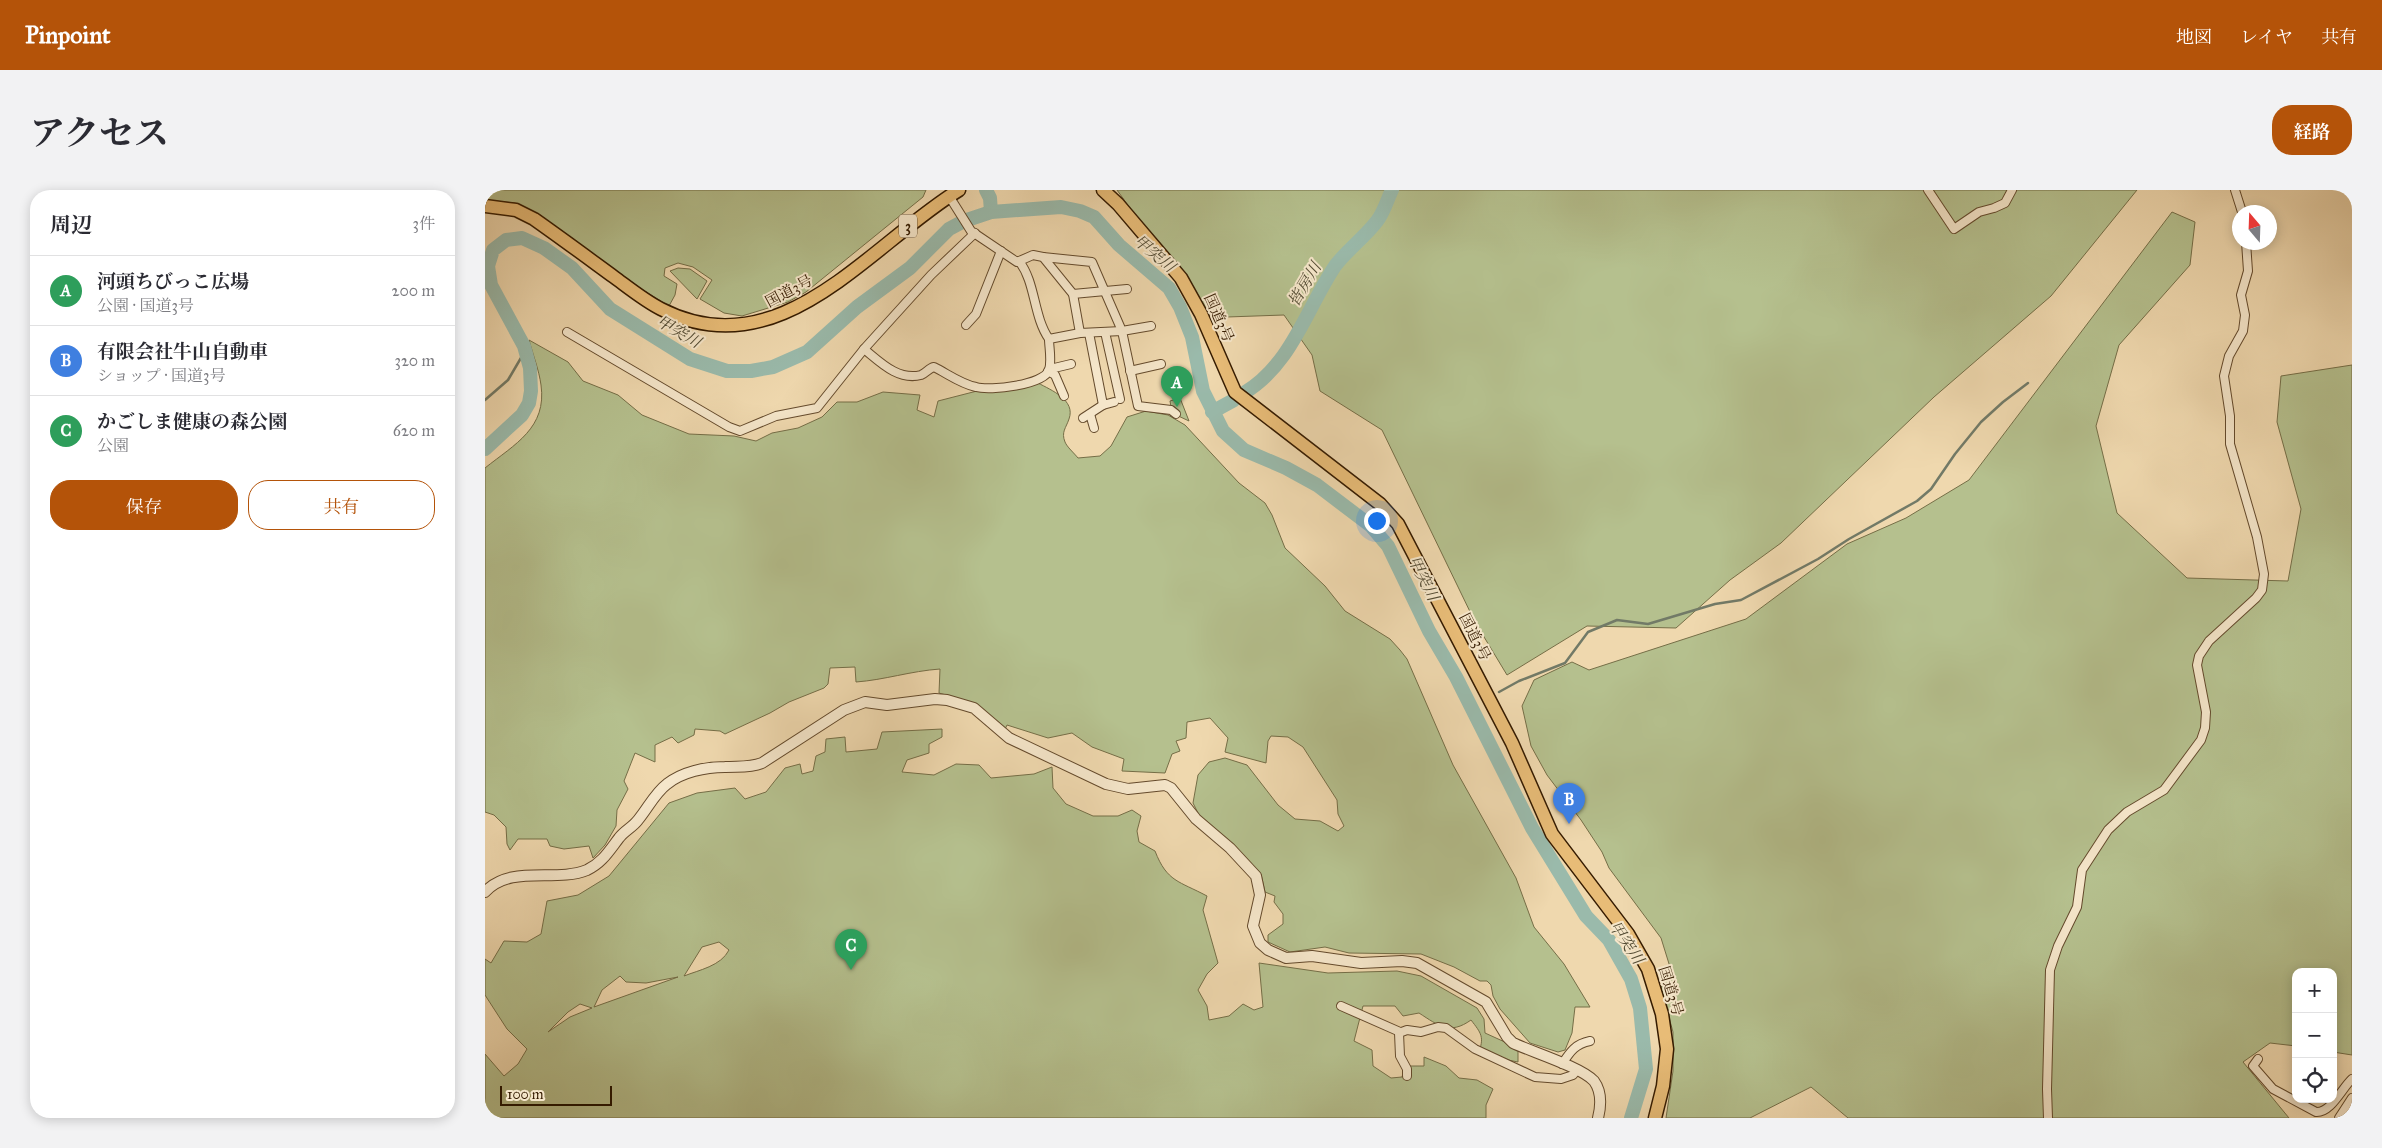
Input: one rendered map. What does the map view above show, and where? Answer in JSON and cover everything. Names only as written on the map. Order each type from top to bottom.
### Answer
[{"type":"highway","name":"国道3号","points":[[1103,190],[1119,204],[1181,278],[1201,314],[1229,382],[1235,392],[1380,504],[1398,524],[1512,743],[1552,834],[1628,934],[1649,969],[1662,1014],[1667,1049],[1663,1086],[1655,1118]]},
{"type":"highway","name":"国道3号","points":[[485,206],[516,210],[534,219],[660,309],[691,321],[721,326],[746,325],[767,321],[806,302],[869,257],[935,204],[952,195]]},
{"type":"street","points":[[1928,190],[1954,229],[1979,212],[1994,208],[2005,202],[2012,190]]},
{"type":"street","points":[[2235,190],[2240,205]]},
{"type":"street","points":[[952,195],[973,232],[1017,262],[1033,255],[1092,262],[1122,331],[1138,406],[1171,410],[1176,414]]},
{"type":"street","points":[[567,332],[729,427],[740,431],[777,416],[817,408],[864,349],[973,232]]},
{"type":"street","points":[[2048,1118],[2050,970],[2058,946],[2077,907],[2082,870],[2108,830],[2127,812],[2164,790],[2201,740],[2205,728],[2205,712],[2197,674],[2199,656],[2209,640],[2256,598],[2262,590],[2264,574],[2257,537],[2230,444],[2230,416],[2224,376],[2229,356],[2243,331],[2245,315],[2241,296],[2247,271],[2247,250]]},
{"type":"street","points":[[966,325],[976,314],[1001,251]]},
{"type":"street","points":[[1043,257],[1073,294],[1103,405]]},
{"type":"street","points":[[864,349],[891,372],[922,375],[934,367],[962,383],[978,388],[998,388],[1031,382],[1045,376],[1049,370],[1049,338],[1037,308],[1027,272],[1019,261]]},
{"type":"street","points":[[1073,294],[1127,288]]},
{"type":"street","points":[[1049,338],[1085,333],[1122,331],[1151,326]]},
{"type":"street","points":[[1094,428],[1087,416],[1103,405],[1117,400],[1105,332]]},
{"type":"street","points":[[1049,370],[1071,364]]},
{"type":"street","points":[[1130,371],[1161,364]]},
{"type":"street","points":[[1049,370],[1055,375],[1064,396]]},
{"type":"street","points":[[485,892],[491,885],[512,878],[577,873],[589,869],[607,855],[619,837],[638,820],[665,784],[679,777],[713,767],[749,767],[762,763],[781,753],[857,703],[887,705],[923,700],[947,700],[974,708],[1009,738],[1101,782],[1123,788],[1165,786],[1171,788],[1196,819],[1230,848],[1256,876],[1260,896],[1253,926],[1260,943],[1275,955],[1286,958],[1312,956],[1367,964],[1402,961],[1417,963],[1486,1002],[1507,1037],[1513,1043],[1577,1070],[1593,1080],[1601,1101],[1598,1118]]},
{"type":"street","points":[[1341,1006],[1401,1032],[1407,1030],[1421,1032],[1438,1027],[1445,1028],[1475,1049],[1535,1077],[1561,1079],[1573,1075],[1577,1070]]},
{"type":"street","points":[[1401,1032],[1399,1050],[1407,1069],[1407,1076]]},
{"type":"street","points":[[1562,1064],[1572,1049],[1580,1043],[1589,1041]]},
{"type":"street","points":[[2258,1059],[2253,1066],[2273,1090],[2316,1112],[2327,1109],[2352,1079]]},
{"type":"street","points":[[2339,1118],[2352,1098]]},
{"type":"green space","points":[[485,190],[926,190],[923,197],[806,292],[788,302],[742,316],[724,313],[700,299],[712,280],[693,267],[678,263],[665,268],[664,276],[677,284],[675,295],[669,306],[643,290],[540,215],[515,203],[485,200]]},
{"type":"green space","points":[[1117,190],[2137,190],[2051,296],[1934,397],[1781,543],[1730,580],[1676,628],[1587,626],[1507,675],[1475,622],[1382,430],[1320,391],[1312,355],[1284,315],[1227,317],[1203,310]]},
{"type":"green space","points":[[2172,212],[2195,222],[2190,265],[2119,345],[2096,426],[2117,513],[2187,578],[2288,581],[2301,509],[2277,422],[2281,376],[2352,365],[2352,1055],[2337,1053],[2337,968],[2292,968],[2292,1046],[2270,1043],[2243,1062],[2289,1118],[1848,1118],[1811,1087],[1750,1118],[1666,1118],[1673,1071],[1673,1032],[1661,988],[1670,967],[1661,938],[1609,868],[1602,852],[1581,820],[1547,775],[1531,746],[1522,706],[1534,680],[1572,662],[1589,670],[1746,619],[1847,544],[1906,518],[1969,480]]},
{"type":"green space","points":[[678,268],[690,269],[707,281],[697,299],[670,271]]},
{"type":"green space","points":[[529,340],[568,362],[583,381],[618,395],[642,415],[689,434],[734,436],[756,441],[772,433],[798,428],[822,417],[837,402],[857,402],[883,392],[920,395],[917,410],[934,417],[938,401],[977,391],[1038,383],[1055,392],[1069,406],[1069,419],[1064,439],[1067,446],[1078,458],[1100,456],[1111,446],[1127,417],[1146,411],[1168,415],[1185,425],[1239,483],[1265,503],[1272,515],[1285,548],[1325,586],[1345,611],[1390,639],[1407,659],[1453,765],[1516,878],[1534,927],[1564,964],[1590,1007],[1575,1007],[1572,1033],[1565,1050],[1558,1052],[1530,1043],[1500,1009],[1493,996],[1491,985],[1487,981],[1480,981],[1454,967],[1421,954],[1349,953],[1325,947],[1290,952],[1268,942],[1268,935],[1283,924],[1283,914],[1274,902],[1275,896],[1265,892],[1261,874],[1233,844],[1200,817],[1193,803],[1198,775],[1209,762],[1225,758],[1247,765],[1278,805],[1295,819],[1320,821],[1338,831],[1344,826],[1338,814],[1337,800],[1303,747],[1288,737],[1271,736],[1268,741],[1266,763],[1225,752],[1228,738],[1210,718],[1187,722],[1186,738],[1176,741],[1180,751],[1172,754],[1165,773],[1122,771],[1124,759],[1092,747],[1072,733],[1048,738],[1007,725],[1001,738],[969,702],[939,693],[940,669],[856,682],[855,667],[830,668],[828,684],[824,688],[789,702],[725,734],[720,731],[695,729],[694,735],[678,743],[672,737],[655,745],[655,762],[635,753],[624,781],[628,789],[617,810],[616,826],[605,845],[593,858],[589,846],[564,849],[550,846],[547,839],[518,839],[510,850],[507,844],[506,827],[494,815],[485,812],[485,468],[527,434],[539,413],[542,400],[541,385]]},
{"type":"green space","points":[[1180,398],[1189,421],[1172,413],[1170,401]]},
{"type":"green space","points":[[942,729],[942,737],[929,744],[929,753],[907,760],[902,772],[934,775],[956,764],[979,765],[991,778],[1034,774],[1052,767],[1053,788],[1066,804],[1093,816],[1118,816],[1132,810],[1141,816],[1137,831],[1139,842],[1155,851],[1164,869],[1175,880],[1207,896],[1203,910],[1218,963],[1207,974],[1198,990],[1207,1006],[1209,1020],[1229,1016],[1243,1004],[1254,1010],[1263,1007],[1259,963],[1328,973],[1397,971],[1421,976],[1477,1008],[1484,1019],[1485,1033],[1518,1048],[1518,1062],[1478,1054],[1481,1036],[1471,1020],[1457,1027],[1445,1027],[1419,1013],[1403,1016],[1395,1006],[1363,1006],[1354,1041],[1372,1050],[1373,1066],[1391,1078],[1402,1077],[1405,1066],[1424,1066],[1424,1057],[1446,1066],[1459,1078],[1477,1080],[1493,1089],[1486,1105],[1486,1118],[485,1118],[485,1054],[504,1076],[518,1064],[527,1049],[507,1029],[485,995],[485,959],[491,963],[504,941],[527,942],[541,934],[547,901],[578,895],[609,876],[669,803],[697,793],[735,788],[745,799],[766,792],[785,768],[800,764],[802,774],[813,771],[816,756],[825,752],[826,739],[845,737],[846,752],[877,749],[882,732]],"holes":[[[719,942],[729,950],[721,960],[709,967],[684,976],[702,947]],[[620,976],[626,982],[646,983],[678,977],[594,1007],[602,990]],[[580,1004],[592,1008],[570,1017],[548,1032],[568,1012]]]},
{"type":"waterway","points":[[986,190],[990,198],[991,212]]},
{"type":"waterway","name":"皆房川","points":[[1244,393],[1274,368],[1286,352],[1335,266],[1377,221],[1384,210],[1392,190]]},
{"type":"waterway","name":"甲突川","points":[[485,449],[522,415],[529,403],[531,391],[530,368],[524,346],[491,285],[488,266],[493,250],[506,240],[522,238],[544,248],[572,268],[610,309],[690,359],[727,371],[751,371],[773,367],[807,352],[857,307],[910,268],[949,229],[964,221],[991,212],[1061,207],[1080,211],[1094,217],[1119,245],[1169,288],[1180,307],[1192,337],[1203,391],[1223,431],[1244,450],[1286,468],[1317,485],[1371,526],[1388,546],[1429,631],[1456,677],[1532,828],[1586,916],[1609,940],[1631,979],[1640,1008],[1646,1069],[1631,1118]]},
{"type":"waterway","points":[[485,400],[508,380],[525,351]]},
{"type":"waterway","points":[[1499,692],[1519,681],[1565,663],[1588,632],[1617,620],[1648,624],[1715,604],[1741,600],[1818,559],[1849,539],[1917,501],[1931,489],[1955,454],[1981,422],[2028,383]]},
{"type":"waterway","name":"皆房川","points":[[1212,412],[1234,400]]},
{"type":"place","name":"河頭ちびっこ広場","points":[[1177,407]]},
{"type":"place","name":"有限会社牛山自動車","points":[[1569,824]]},
{"type":"place","name":"かごしま健康の森公園","points":[[851,970]]}]
